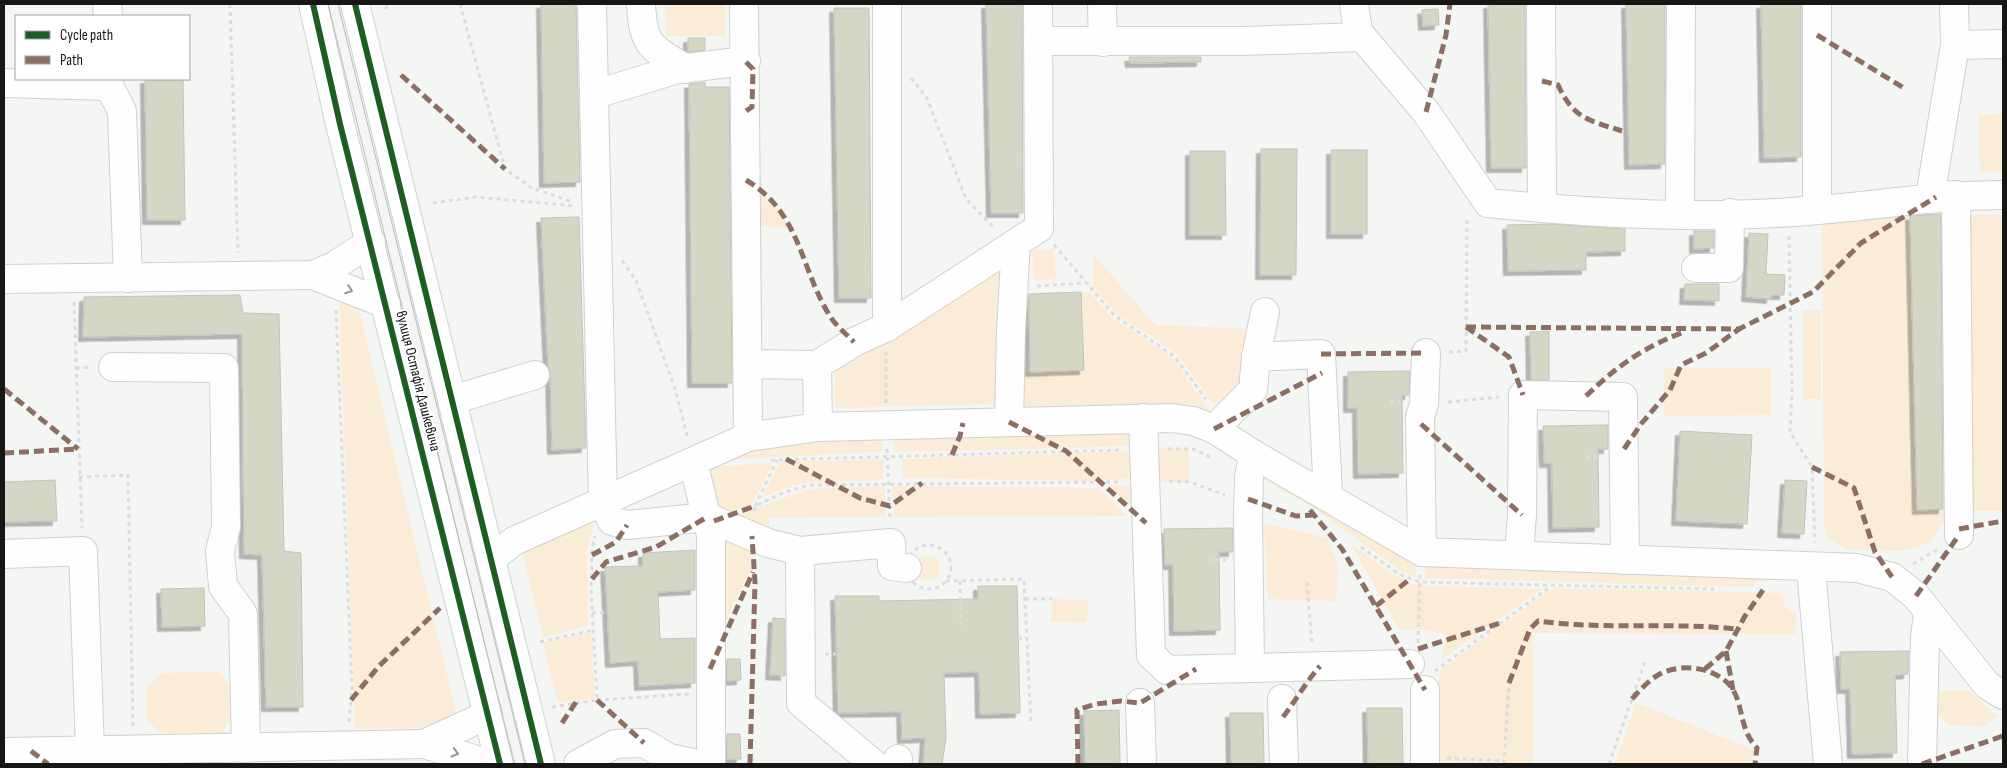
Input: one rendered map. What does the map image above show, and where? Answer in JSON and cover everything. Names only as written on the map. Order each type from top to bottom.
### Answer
[{"type":"street","name":"вулиця Остафія Дашкевича","points":[[313,4],[500,764]]},
{"type":"street","name":"вулиця Остафія Дашкевича","points":[[355,4],[541,764]]},
{"type":"street","points":[[592,4],[596,94],[595,179],[603,504],[612,521],[627,525],[707,517],[752,536],[800,551],[891,543],[892,566],[908,568]]},
{"type":"street","points":[[641,4],[642,22],[650,47],[686,68]]},
{"type":"street","points":[[744,4],[748,438]]},
{"type":"street","points":[[887,4],[887,327]]},
{"type":"street","points":[[748,364],[817,365],[854,342],[887,327],[1010,236],[1039,228],[1038,4]]},
{"type":"street","points":[[1102,4],[1103,42]]},
{"type":"street","points":[[1354,4],[1358,32],[1426,112],[1488,203],[1542,208],[1680,215],[1789,212],[1943,196],[2003,195]]},
{"type":"street","points":[[1542,4],[1542,208]]},
{"type":"street","points":[[1680,4],[1680,215]]},
{"type":"street","points":[[1817,4],[1817,210]]},
{"type":"street","points":[[1954,4],[1954,45],[1943,196],[1960,535]]},
{"type":"street","points":[[1038,41],[1244,41],[1362,37]]},
{"type":"street","points":[[1954,45],[2003,44]]},
{"type":"street","points":[[596,94],[686,68],[746,61]]},
{"type":"street","points":[[4,83],[110,82],[122,111],[128,278]]},
{"type":"street","points":[[1696,268],[1729,268],[1730,213]]},
{"type":"street","points":[[1009,422],[1014,288],[1010,236]]},
{"type":"street","points":[[4,279],[312,275],[334,266],[371,242]]},
{"type":"street","points":[[312,275],[386,304]]},
{"type":"street","points":[[1217,424],[1253,390],[1256,357],[1265,312]]},
{"type":"street","points":[[1422,552],[1420,417],[1424,404],[1426,353]]},
{"type":"street","points":[[1256,357],[1321,354],[1328,495]]},
{"type":"street","points":[[817,365],[818,427]]},
{"type":"street","points":[[113,366],[224,368],[226,527],[220,551],[223,586],[243,614],[246,748]]},
{"type":"street","points":[[452,400],[535,375]]},
{"type":"street","points":[[1519,554],[1522,515],[1523,395],[1623,397],[1625,560]]},
{"type":"street","points":[[491,559],[514,542],[748,438],[818,427],[1143,418],[1217,424],[1253,454],[1328,495],[1422,552],[1519,554],[1813,568],[1857,568],[1892,578],[1916,596],[1928,614],[1988,685],[2003,695]]},
{"type":"street","points":[[1143,418],[1151,656],[1167,670],[1314,666],[1414,656]]},
{"type":"street","points":[[1250,667],[1248,499],[1253,454]]},
{"type":"street","points":[[693,462],[711,534],[711,764]]},
{"type":"street","points":[[4,554],[84,551],[90,750]]},
{"type":"street","points":[[800,551],[801,703],[890,763]]},
{"type":"street","points":[[1813,568],[1828,764]]},
{"type":"street","points":[[1922,764],[1928,614]]},
{"type":"street","points":[[1425,690],[1425,760]]},
{"type":"street","points":[[1282,699],[1284,764]]},
{"type":"street","points":[[1140,703],[1142,764]]},
{"type":"street","points":[[424,744],[488,715]]},
{"type":"street","points":[[578,764],[615,744],[644,743],[669,758],[698,764]]},
{"type":"street","points":[[4,752],[424,744],[490,764]]},
{"type":"path","points":[[230,4],[239,276]]},
{"type":"path","points":[[385,10],[389,4]]},
{"type":"path","points":[[433,203],[476,197],[579,205],[532,188],[505,169],[460,4]]},
{"type":"path","points":[[910,76],[927,98],[966,199],[994,229],[1010,236]]},
{"type":"path","points":[[1426,353],[1466,350],[1467,212]]},
{"type":"path","points":[[1789,212],[1792,392],[1790,432],[1812,467],[1813,568]]},
{"type":"path","points":[[1039,228],[1115,316],[1174,356],[1217,424]]},
{"type":"path","points":[[597,239],[620,257],[636,280],[675,388],[693,462]]},
{"type":"path","points":[[1014,288],[1087,283]]},
{"type":"path","points":[[74,296],[84,551]]},
{"type":"path","points":[[336,304],[352,689],[346,746]]},
{"type":"path","points":[[887,327],[887,426],[891,543]]},
{"type":"path","points":[[1424,404],[1523,395]]},
{"type":"path","points":[[752,536],[755,506],[777,460]]},
{"type":"path","points":[[80,477],[128,475],[133,750]]},
{"type":"path","points":[[755,506],[785,492],[810,485],[889,483],[1100,484],[1144,481],[1190,482],[1220,494],[1248,499]]},
{"type":"path","points":[[597,700],[592,614],[592,549],[603,504]]},
{"type":"path","points":[[1892,578],[1960,535]]},
{"type":"path","points":[[1414,656],[1422,552]]},
{"type":"path","points":[[946,581],[1024,579],[1031,725]]},
{"type":"path","points":[[960,581],[961,626]]},
{"type":"path","points":[[1307,582],[1314,666]]},
{"type":"path","points":[[1425,690],[1436,670],[1552,586]]},
{"type":"path","points":[[1025,599],[1052,599]]},
{"type":"path","points":[[592,614],[607,612]]},
{"type":"path","points":[[540,642],[593,630]]},
{"type":"path","points":[[1018,638],[1027,639]]},
{"type":"path","points":[[1609,764],[1646,659]]},
{"type":"path","points":[[1425,760],[1504,763],[1509,683]]},
{"type":"path","points":[[557,704],[710,693]]},
{"type":"shaded area","points":[[665,4],[726,4],[726,36],[666,36]]},
{"type":"shaded area","points":[[2003,114],[2003,171],[1980,172],[1978,115]]},
{"type":"shaded area","points":[[756,189],[779,211],[789,229],[751,225]]},
{"type":"shaded area","points":[[1964,214],[2003,215],[2003,511],[1970,511]]},
{"type":"shaded area","points":[[1910,215],[1917,510],[1952,509],[1929,543],[1903,551],[1848,550],[1829,539],[1824,526],[1822,217]]},
{"type":"shaded area","points":[[1054,249],[1056,279],[1034,280],[1032,250]]},
{"type":"shaded area","points":[[1093,254],[1155,325],[1254,329],[1249,388],[1221,414],[1176,353],[1117,314],[1093,286]]},
{"type":"shaded area","points":[[1010,257],[998,404],[835,408],[835,362]]},
{"type":"shaded area","points":[[1081,292],[1089,292],[1113,318],[1172,357],[1214,417],[1015,415],[1014,370],[1030,372],[1084,370]]},
{"type":"shaded area","points":[[339,298],[357,302],[456,712],[425,727],[355,729]]},
{"type":"shaded area","points":[[1803,310],[1821,310],[1821,399],[1803,399]]},
{"type":"shaded area","points":[[1664,368],[1771,368],[1771,415],[1664,416]]},
{"type":"shaded area","points":[[1139,421],[1139,446],[894,452],[894,428]]},
{"type":"shaded area","points":[[882,429],[882,452],[712,460],[750,441]]},
{"type":"shaded area","points":[[1189,448],[1190,482],[1154,481],[1153,449]]},
{"type":"shaded area","points":[[1138,451],[1141,478],[1089,481],[903,478],[902,459]]},
{"type":"shaded area","points":[[884,459],[883,480],[809,482],[782,489],[762,498],[780,462]]},
{"type":"shaded area","points":[[773,463],[752,504],[717,516],[707,467]]},
{"type":"shaded area","points":[[1262,475],[1416,557],[1416,578],[1401,571],[1312,507],[1261,478]]},
{"type":"shaded area","points":[[1106,485],[1140,486],[1144,516]]},
{"type":"shaded area","points":[[885,486],[885,517],[769,518],[769,529],[731,517],[810,489]]},
{"type":"shaded area","points":[[892,486],[1098,488],[1127,516],[894,517]]},
{"type":"shaded area","points":[[596,513],[587,550],[588,626],[543,637],[521,546]]},
{"type":"shaded area","points":[[1264,523],[1328,538],[1338,565],[1336,601],[1268,599]]},
{"type":"shaded area","points":[[719,536],[749,538],[751,568],[716,641]]},
{"type":"shaded area","points":[[1351,544],[1396,576],[1415,585],[1542,589],[1442,659],[1447,634],[1423,630],[1400,630]]},
{"type":"shaded area","points":[[1427,555],[1764,576],[1765,580],[1758,581],[1752,587],[1424,578]]},
{"type":"shaded area","points":[[928,556],[937,559],[940,568],[937,577],[928,580],[919,577],[916,568],[919,559]]},
{"type":"shaded area","points":[[1552,588],[1783,593],[1784,606],[1797,615],[1795,634],[1533,633],[1533,764],[1434,764],[1434,698],[1441,669]]},
{"type":"shaded area","points":[[1052,599],[1088,600],[1087,623],[1051,622]]},
{"type":"shaded area","points":[[591,632],[595,698],[558,702],[543,643]]},
{"type":"shaded area","points":[[219,672],[231,688],[231,718],[221,734],[160,733],[147,719],[146,690],[160,673]]},
{"type":"shaded area","points":[[1937,691],[1970,691],[1997,717],[1982,727],[1949,725],[1934,711]]},
{"type":"shaded area","points":[[1636,703],[1756,751],[1751,764],[1615,764]]},
{"type":"building","points":[[541,4],[576,4],[580,182],[544,183]]},
{"type":"building","points":[[986,4],[1022,4],[1023,213],[991,213]]},
{"type":"building","points":[[1488,4],[1525,4],[1526,168],[1491,168]]},
{"type":"building","points":[[1626,4],[1665,4],[1665,164],[1629,165]]},
{"type":"building","points":[[1761,4],[1801,4],[1801,157],[1764,158]]},
{"type":"building","points":[[834,8],[869,8],[871,298],[839,298]]},
{"type":"building","points":[[1438,9],[1439,25],[1423,26],[1422,10]]},
{"type":"building","points":[[688,38],[705,38],[705,50],[688,52]]},
{"type":"building","points":[[1129,57],[1201,57],[1201,62],[1130,63]]},
{"type":"building","points":[[145,80],[183,80],[185,220],[147,220]]},
{"type":"building","points":[[705,82],[705,87],[729,87],[732,383],[692,383],[689,84]]},
{"type":"building","points":[[1261,149],[1297,149],[1296,275],[1260,275]]},
{"type":"building","points":[[1331,150],[1367,150],[1367,234],[1331,234]]},
{"type":"building","points":[[1190,151],[1225,151],[1226,235],[1190,235]]},
{"type":"building","points":[[1941,214],[1943,509],[1917,510],[1910,216]]},
{"type":"building","points":[[579,217],[586,448],[552,450],[550,371],[548,367],[541,218]]},
{"type":"building","points":[[1552,224],[1625,229],[1625,251],[1586,252],[1586,270],[1508,271],[1507,225]]},
{"type":"building","points":[[1694,231],[1714,231],[1714,248],[1694,249]]},
{"type":"building","points":[[1749,233],[1768,234],[1766,274],[1785,275],[1784,295],[1771,295],[1771,299],[1746,297]]},
{"type":"building","points":[[1685,284],[1719,284],[1719,301],[1684,300]]},
{"type":"building","points":[[1081,292],[1084,370],[1030,372],[1029,294]]},
{"type":"building","points":[[240,295],[243,313],[279,314],[284,551],[301,553],[303,707],[266,707],[262,555],[244,554],[242,334],[83,337],[84,297]]},
{"type":"building","points":[[1549,331],[1549,380],[1531,380],[1530,332]]},
{"type":"building","points":[[1410,371],[1409,395],[1402,395],[1403,473],[1358,474],[1357,408],[1348,408],[1348,372]]},
{"type":"building","points":[[1608,425],[1608,449],[1598,449],[1599,527],[1553,528],[1552,463],[1544,463],[1543,426]]},
{"type":"building","points":[[1680,431],[1752,435],[1747,524],[1676,521]]},
{"type":"building","points":[[55,480],[57,521],[4,522],[4,482]]},
{"type":"building","points":[[1785,480],[1807,481],[1804,534],[1782,533]]},
{"type":"building","points":[[1233,528],[1233,552],[1219,552],[1220,630],[1174,631],[1173,565],[1165,565],[1164,529]]},
{"type":"building","points":[[695,550],[695,590],[658,592],[660,639],[695,638],[695,683],[639,686],[638,661],[610,663],[605,567],[643,566],[643,553]]},
{"type":"building","points":[[978,586],[1017,586],[1020,713],[980,714],[979,672],[944,673],[946,738],[942,764],[923,764],[925,738],[902,739],[901,712],[838,713],[835,596],[879,596],[879,601],[978,599]]},
{"type":"building","points":[[204,588],[205,626],[162,627],[161,589]]},
{"type":"building","points":[[773,618],[785,619],[785,676],[770,675]]},
{"type":"building","points":[[1909,651],[1908,674],[1895,675],[1897,753],[1852,754],[1850,689],[1841,689],[1840,652]]},
{"type":"building","points":[[727,659],[740,659],[741,680],[727,681]]},
{"type":"building","points":[[1367,708],[1402,708],[1403,764],[1368,764]]},
{"type":"building","points":[[1119,710],[1120,764],[1085,764],[1084,711]]},
{"type":"building","points":[[1230,713],[1263,713],[1264,764],[1231,764]]},
{"type":"building","points":[[727,734],[740,734],[741,759],[727,759]]},
{"type":"tram line","points":[[328,4],[514,764]]},
{"type":"tram line","points":[[338,4],[525,764]]},
{"type":"marked path","points":[[1426,112],[1446,35],[1450,4]]},
{"type":"marked path","points":[[1817,35],[1904,88]]},
{"type":"marked path","points":[[746,62],[753,69],[752,107],[746,111]]},
{"type":"marked path","points":[[401,75],[505,169]]},
{"type":"marked path","points":[[1542,81],[1558,85],[1570,105],[1583,117],[1622,131]]},
{"type":"marked path","points":[[746,180],[764,193],[778,208],[788,223],[818,294],[830,317],[854,342]]},
{"type":"marked path","points":[[1466,327],[1739,329],[1813,292],[1861,243],[1936,197]]},
{"type":"marked path","points":[[1466,327],[1509,357],[1523,395]]},
{"type":"marked path","points":[[1624,449],[1641,424],[1670,390],[1681,365],[1706,353],[1739,329]]},
{"type":"marked path","points":[[1586,396],[1609,375],[1632,358],[1656,344],[1684,332]]},
{"type":"marked path","points":[[1321,354],[1426,353]]},
{"type":"marked path","points":[[1214,429],[1322,373]]},
{"type":"marked path","points":[[4,389],[78,449]]},
{"type":"marked path","points":[[1009,422],[1066,451],[1146,523]]},
{"type":"marked path","points":[[952,455],[963,423]]},
{"type":"marked path","points":[[1421,424],[1522,515]]},
{"type":"marked path","points":[[4,453],[78,449]]},
{"type":"marked path","points":[[786,459],[860,498],[890,506],[922,483]]},
{"type":"marked path","points":[[1812,467],[1854,488],[1875,552],[1892,577]]},
{"type":"marked path","points":[[1248,499],[1296,516],[1314,515]]},
{"type":"marked path","points":[[714,521],[755,506]]},
{"type":"marked path","points":[[1310,510],[1342,549],[1425,690]]},
{"type":"marked path","points":[[592,579],[606,562],[656,547],[707,517]]},
{"type":"marked path","points":[[1959,529],[2003,521]]},
{"type":"marked path","points":[[592,555],[616,542],[627,525]]},
{"type":"marked path","points":[[1916,596],[1959,535]]},
{"type":"marked path","points":[[750,764],[755,582],[752,536]]},
{"type":"marked path","points":[[710,669],[753,572]]},
{"type":"marked path","points":[[1376,606],[1410,579]]},
{"type":"marked path","points":[[1705,669],[1726,651],[1745,616],[1763,590]]},
{"type":"marked path","points":[[351,700],[379,666],[440,608]]},
{"type":"marked path","points":[[1509,683],[1530,629],[1538,621],[1563,624],[1687,626],[1737,629]]},
{"type":"marked path","points":[[1418,649],[1500,623]]},
{"type":"marked path","points":[[1726,651],[1733,690]]},
{"type":"marked path","points":[[1283,717],[1320,666]]},
{"type":"marked path","points":[[1632,699],[1651,680],[1667,671],[1687,668],[1708,671],[1717,675],[1732,688],[1736,695],[1744,726],[1751,741],[1757,748],[1755,764]]},
{"type":"marked path","points":[[1078,764],[1077,710],[1096,704],[1121,701],[1140,703],[1196,669]]},
{"type":"marked path","points":[[597,700],[644,743]]},
{"type":"marked path","points":[[562,723],[576,702]]},
{"type":"marked path","points":[[1922,764],[2003,736]]},
{"type":"marked path","points":[[31,751],[48,764]]},
{"type":"cycle path","points":[[313,4],[340,124],[500,764]]},
{"type":"cycle path","points":[[355,4],[541,764]]}]
